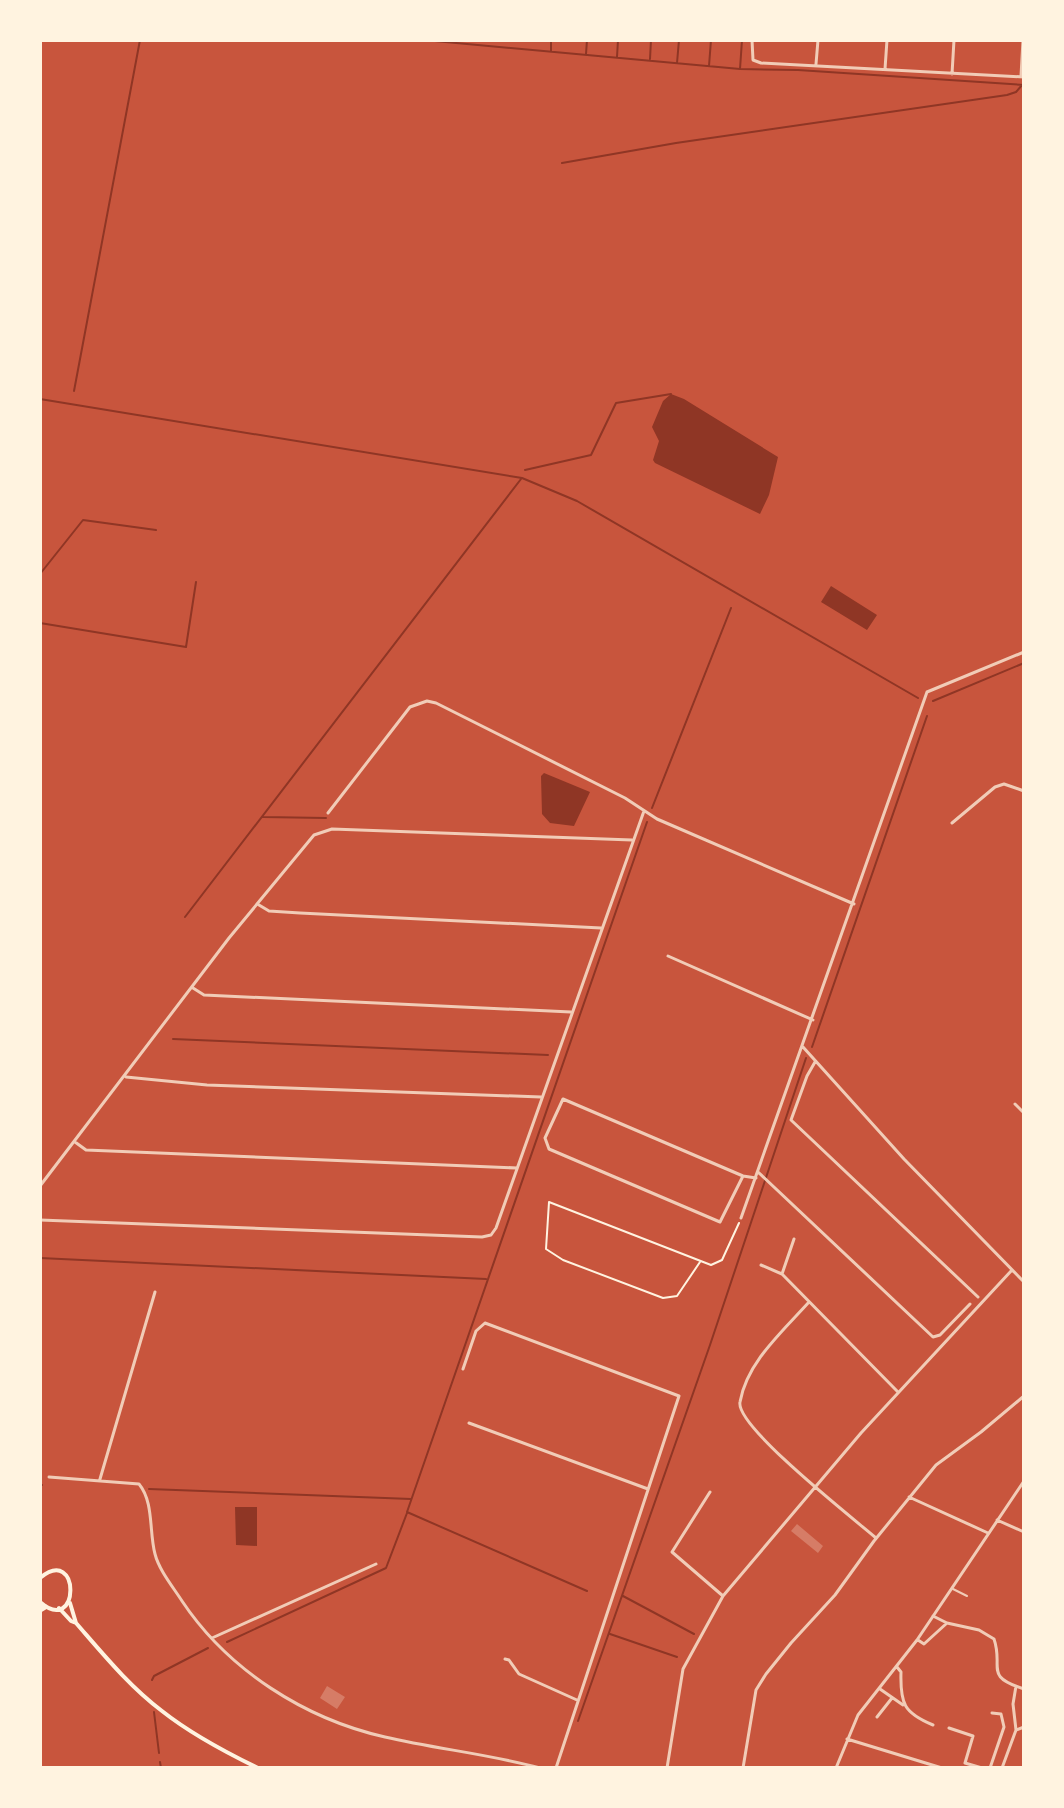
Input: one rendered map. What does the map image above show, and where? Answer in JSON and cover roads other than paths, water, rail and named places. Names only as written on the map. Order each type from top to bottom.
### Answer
[{"type":"main road","points":[[40,1578],[50,1572],[66,1576],[73,1590],[69,1601],[59,1608]]},
{"type":"main road","points":[[69,1601],[76,1623]]},
{"type":"main road","points":[[42,1606],[59,1608],[130,1683],[161,1710],[189,1730],[258,1768]]},
{"type":"street","points":[[752,40],[753,60],[1023,77],[1023,40]]},
{"type":"street","points":[[816,66],[818,40]]},
{"type":"street","points":[[885,69],[887,40]]},
{"type":"street","points":[[952,74],[954,40]]},
{"type":"street","points":[[741,1218],[927,692],[1024,652]]},
{"type":"street","points":[[328,813],[410,707],[419,702],[436,703],[625,798],[657,819],[854,904]]},
{"type":"street","points":[[952,823],[995,787],[1004,784],[1024,791]]},
{"type":"street","points":[[40,1220],[491,1235],[644,811]]},
{"type":"street","points":[[40,1186],[125,1077],[151,1038],[309,839],[319,832],[332,829],[632,840]]},
{"type":"street","points":[[258,904],[269,911],[601,928]]},
{"type":"street","points":[[668,956],[813,1020]]},
{"type":"street","points":[[192,988],[204,995],[571,1012]]},
{"type":"street","points":[[803,1047],[904,1159],[1024,1282]]},
{"type":"street","points":[[816,1061],[807,1076],[791,1120],[978,1297]]},
{"type":"street","points":[[125,1077],[207,1085],[541,1097]]},
{"type":"street","points":[[743,1176],[720,1222],[549,1149],[545,1138],[563,1099],[743,1176],[756,1178]]},
{"type":"street","points":[[1015,1104],[1024,1113]]},
{"type":"street","points":[[75,1142],[86,1150],[517,1168]]},
{"type":"street","points":[[758,1172],[933,1337],[940,1335],[970,1304]]},
{"type":"street","points":[[782,1274],[794,1239]]},
{"type":"street","points":[[761,1265],[782,1274],[898,1392]]},
{"type":"street","points":[[667,1768],[683,1669],[723,1596],[898,1392],[1012,1270]]},
{"type":"street","points":[[100,1479],[155,1292]]},
{"type":"street","points":[[809,1302],[755,1365],[739,1403],[743,1417],[815,1487],[876,1538]]},
{"type":"street","points":[[463,1369],[476,1331],[485,1323],[679,1396],[556,1768]]},
{"type":"street","points":[[743,1768],[756,1690],[761,1682],[791,1643],[835,1595],[876,1538],[936,1465],[1024,1396]]},
{"type":"street","points":[[469,1423],[648,1489]]},
{"type":"street","points":[[49,1477],[139,1484],[143,1488],[155,1555],[181,1600],[211,1639],[264,1683],[317,1715],[387,1738],[471,1752],[540,1768]]},
{"type":"street","points":[[836,1768],[858,1715],[917,1640],[1024,1481]]},
{"type":"street","points":[[710,1492],[672,1552],[723,1596]]},
{"type":"street","points":[[909,1497],[988,1533]]},
{"type":"street","points":[[997,1520],[1024,1532]]},
{"type":"street","points":[[1024,1543],[1024,1552]]},
{"type":"street","points":[[211,1639],[376,1564]]},
{"type":"street","points":[[952,1588],[967,1596]]},
{"type":"street","points":[[933,1616],[992,1637],[997,1653],[995,1669],[999,1676],[1024,1689]]},
{"type":"street","points":[[917,1640],[924,1644],[947,1623]]},
{"type":"street","points":[[505,1659],[519,1674],[577,1700]]},
{"type":"street","points":[[897,1667],[901,1672],[905,1707]]},
{"type":"street","points":[[1002,1768],[1016,1730],[1013,1704],[1016,1686]]},
{"type":"street","points":[[880,1689],[914,1717],[933,1725]]},
{"type":"street","points":[[877,1717],[892,1698]]},
{"type":"street","points":[[990,1768],[1004,1727],[1001,1714],[992,1713]]},
{"type":"street","points":[[1016,1730],[1024,1727]]},
{"type":"street","points":[[949,1728],[973,1736],[965,1763],[982,1768]]},
{"type":"street","points":[[847,1739],[942,1768]]},
{"type":"street","points":[[999,1740],[1010,1745]]},
{"type":"waterway","points":[[74,391],[140,40]]},
{"type":"waterway","points":[[424,40],[740,69]]},
{"type":"waterway","points":[[551,40],[551,51]]},
{"type":"waterway","points":[[586,54],[587,40]]},
{"type":"waterway","points":[[617,57],[618,40]]},
{"type":"waterway","points":[[650,59],[651,40]]},
{"type":"waterway","points":[[677,63],[679,40]]},
{"type":"waterway","points":[[709,66],[711,40]]},
{"type":"waterway","points":[[742,40],[740,69],[1024,85]]},
{"type":"waterway","points":[[562,163],[676,143],[1007,95],[1016,92],[1022,85]]},
{"type":"waterway","points":[[525,470],[591,455],[616,403],[671,394]]},
{"type":"waterway","points":[[40,399],[522,478],[577,501],[918,698]]},
{"type":"waterway","points":[[185,917],[521,479]]},
{"type":"waterway","points":[[40,574],[83,520],[156,530]]},
{"type":"waterway","points":[[40,623],[186,647],[196,582]]},
{"type":"waterway","points":[[652,808],[731,608]]},
{"type":"waterway","points":[[933,701],[1024,663]]},
{"type":"waterway","points":[[812,1047],[927,716]]},
{"type":"waterway","points":[[263,817],[326,818]]},
{"type":"waterway","points":[[587,1591],[407,1512],[647,822]]},
{"type":"waterway","points":[[173,1039],[548,1055]]},
{"type":"waterway","points":[[578,1721],[710,1345],[806,1058]]},
{"type":"waterway","points":[[40,1258],[486,1279]]},
{"type":"waterway","points":[[149,1489],[411,1499]]},
{"type":"waterway","points":[[227,1642],[386,1568],[407,1513]]},
{"type":"waterway","points":[[623,1596],[694,1634]]},
{"type":"waterway","points":[[610,1634],[677,1657]]},
{"type":"waterway","points":[[152,1680],[154,1676],[208,1648]]},
{"type":"waterway","points":[[154,1712],[159,1753]]},
{"type":"waterway","points":[[160,1762],[161,1768]]}]
